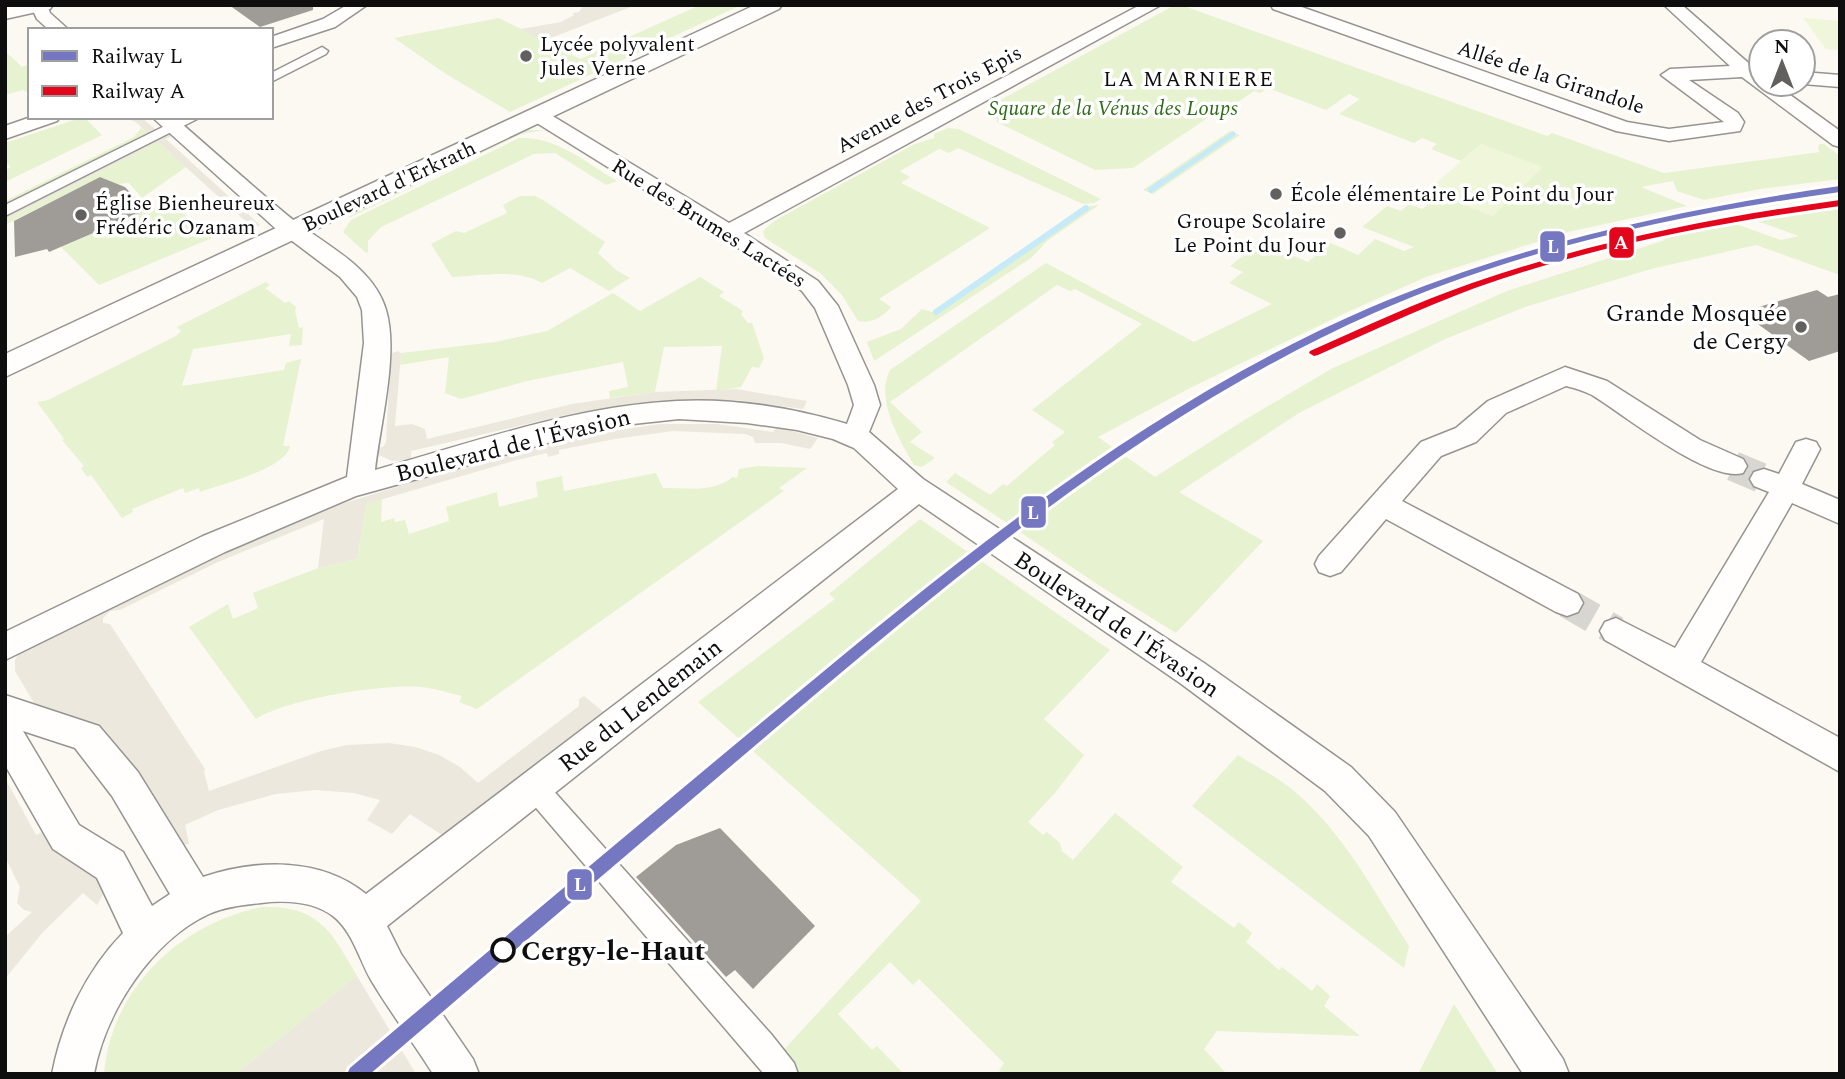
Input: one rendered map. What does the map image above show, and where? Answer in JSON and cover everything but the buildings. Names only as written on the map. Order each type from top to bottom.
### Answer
[{"type":"street","points":[[273,42],[329,23],[359,5]]},
{"type":"street","name":"Boulevard d'Erkrath","points":[[5,367],[772,5]]},
{"type":"street","name":"Avenue des Trois Epis","points":[[727,233],[1153,5]]},
{"type":"street","name":"Allée de la Girandole","points":[[1279,5],[1306,9],[1623,127],[1668,135],[1734,125],[1731,117],[1670,75],[1747,78]]},
{"type":"street","points":[[1672,5],[1747,69]]},
{"type":"street","points":[[5,13],[41,6],[43,15],[58,28]]},
{"type":"street","points":[[273,77],[322,51]]},
{"type":"street","points":[[1817,79],[1840,81]]},
{"type":"street","points":[[1783,98],[1840,141]]},
{"type":"street","name":"Rue des Brumes Lactées","points":[[539,116],[800,277],[826,306],[866,400],[864,417],[854,435]]},
{"type":"street","points":[[5,132],[44,119]]},
{"type":"street","points":[[5,211],[168,122],[293,231],[356,281],[368,295],[375,311],[377,337],[361,469],[362,483]]},
{"type":"street","points":[[1330,564],[1431,449],[1466,435],[1497,407],[1565,376],[1598,387],[1690,447],[1733,466]]},
{"type":"street","name":"Boulevard de l'Évasion","points":[[5,647],[202,549],[362,483],[557,429],[605,418],[679,410],[747,414],[797,421],[854,435],[921,491],[1192,673],[1338,779],[1382,824],[1548,1074]]},
{"type":"street","points":[[1681,667],[1775,484],[1806,449]]},
{"type":"street","points":[[1775,484],[1840,513]]},
{"type":"street","name":"Rue du Lendemain","points":[[362,921],[921,491]]},
{"type":"street","points":[[1383,504],[1567,603]]},
{"type":"street","points":[[1616,631],[1840,756]]},
{"type":"street","points":[[5,710],[87,737],[125,784],[153,834],[196,900]]},
{"type":"street","points":[[5,732],[66,837],[110,865],[125,899],[147,935]]},
{"type":"street","points":[[534,787],[761,1044],[783,1074]]},
{"type":"street","points":[[73,1074],[79,1046],[100,999],[147,935],[196,900],[262,884],[303,885],[320,889],[346,902],[362,921],[385,965],[458,1074]]},
{"type":"green space","name":"Lycée polyvalent Jules Verne","points":[[700,5],[741,5],[510,112],[446,74],[394,38],[499,18],[580,59]]},
{"type":"green space","name":"Square de la Vénus des Loups","points":[[1175,5],[1547,136],[1552,133],[1664,173],[1820,152],[1819,144],[1824,144],[1840,156],[1840,179],[1760,189],[1704,200],[1677,191],[1673,181],[1641,187],[1687,206],[1568,232],[1426,277],[1190,388],[1098,437],[1155,477],[1333,368],[1507,291],[1665,240],[1658,236],[1727,221],[1781,240],[1799,236],[1749,218],[1840,203],[1840,275],[1756,245],[1651,269],[1525,307],[1445,339],[1299,413],[1179,492],[1263,541],[1176,633],[1100,586],[946,482],[955,473],[990,495],[1003,484],[1007,486],[1055,445],[1052,442],[1065,432],[1032,410],[1142,324],[1075,289],[1070,291],[1057,285],[890,402],[922,432],[910,442],[935,458],[922,467],[914,465],[891,419],[885,393],[890,370],[1046,263],[1194,342],[1272,304],[1229,283],[1243,272],[1230,266],[1261,242],[1308,262],[1331,243],[1358,255],[1375,239],[1404,251],[1414,247],[1362,227],[1387,206],[1401,211],[1409,204],[1422,209],[1439,195],[1493,216],[1481,144],[1461,161],[1431,149],[1437,144],[1422,138],[1414,143],[1339,114],[1360,99],[1349,94],[1326,110],[1268,88],[1260,93],[1254,91],[1226,110],[1232,113],[1227,115],[1218,111],[1133,168],[1095,170],[997,122],[993,104]]},
{"type":"green space","points":[[1803,18],[1840,21],[1840,50],[1826,49],[1817,37],[1817,28],[1810,28]]},
{"type":"green space","points":[[5,51],[22,67],[28,65],[28,93],[23,90],[5,95]]},
{"type":"green space","points":[[77,119],[90,119],[87,120],[102,135],[5,182],[5,170],[11,167],[5,161],[5,143]]},
{"type":"green space","points":[[141,128],[148,134],[5,206],[5,201],[134,137]]},
{"type":"green space","points":[[948,128],[959,129],[1101,199],[1083,204],[958,148],[949,153],[939,149],[900,171],[910,177],[901,183],[990,228],[879,299],[891,307],[872,321],[858,321],[842,295],[820,273],[765,238],[763,231],[774,221],[915,144],[934,138],[934,134]]},
{"type":"green space","points":[[545,130],[521,134],[351,217],[343,216],[518,132]]},
{"type":"green space","points":[[1230,131],[1240,135],[1153,194],[1143,190]]},
{"type":"green space","points":[[519,138],[546,141],[558,146],[617,181],[606,185],[555,153],[534,154],[381,227],[368,241],[366,253],[343,232],[351,220]]},
{"type":"green space","points":[[158,142],[186,167],[142,198],[129,183],[118,184],[100,177],[5,225],[5,220]]},
{"type":"green space","points":[[1481,144],[1543,167],[1493,216],[1427,191]]},
{"type":"green space","points":[[520,196],[535,196],[543,200],[605,242],[598,253],[616,270],[630,278],[609,291],[570,268],[542,283],[532,278],[510,274],[452,277],[431,244],[456,231],[464,233],[507,213],[503,205]]},
{"type":"green space","points":[[170,201],[212,238],[99,285],[61,247]]},
{"type":"green space","points":[[1099,205],[1047,241],[1031,258],[874,361],[867,342],[901,329],[922,309],[935,313],[1089,206]]},
{"type":"green space","points":[[700,277],[724,292],[719,296],[743,311],[741,314],[748,323],[752,323],[764,358],[759,368],[752,367],[741,387],[716,391],[722,346],[664,347],[655,392],[610,398],[609,391],[628,387],[623,362],[527,381],[461,399],[445,393],[449,357],[400,365],[401,353],[495,342],[547,331],[613,293],[640,311]]},
{"type":"green space","points":[[266,282],[270,285],[265,288],[285,303],[289,301],[296,307],[299,328],[303,327],[302,345],[289,346],[291,334],[193,349],[182,386],[284,370],[286,363],[301,359],[283,446],[290,446],[286,454],[277,462],[251,475],[200,492],[199,488],[185,493],[183,488],[132,509],[133,512],[122,518],[91,475],[87,477],[81,468],[84,466],[62,440],[64,439],[37,402],[48,400],[176,336],[181,331],[177,327]]},
{"type":"green space","points":[[758,466],[807,468],[779,488],[784,491],[477,709],[459,702],[462,696],[425,688],[403,687],[312,699],[256,719],[189,627],[228,604],[233,619],[258,608],[253,593],[318,568],[357,559],[366,504],[382,499],[381,522],[394,518],[395,522],[405,520],[409,534],[449,521],[446,507],[497,492],[499,507],[538,497],[536,482],[562,476],[564,491],[656,473],[663,488],[709,488],[733,477],[737,478],[739,469]]},
{"type":"green space","points":[[920,519],[1110,650],[1044,719],[1084,755],[1055,793],[1028,822],[1043,835],[1047,832],[1073,860],[1115,813],[1183,867],[1171,882],[1234,928],[1239,922],[1252,933],[1246,942],[1279,970],[1282,967],[1312,991],[1317,984],[1330,996],[1324,1006],[1360,1036],[1217,1031],[1204,1049],[1227,1074],[1002,1074],[999,1071],[1004,1063],[919,979],[913,985],[890,962],[838,1014],[872,1050],[877,1046],[904,1074],[795,1074],[778,1056],[921,901],[698,702],[835,599],[829,594]]},
{"type":"green space","points":[[1238,755],[1294,791],[1343,844],[1409,946],[1404,968],[1192,806]]},
{"type":"green space","points":[[262,907],[281,908],[311,916],[331,934],[357,976],[236,1074],[104,1074],[109,1043],[120,1014],[135,988],[155,965],[178,944],[204,928],[232,915]]},
{"type":"green space","points":[[1454,1004],[1498,1074],[1418,1074]]},
{"type":"shaded area","points":[[584,5],[636,5],[543,41],[521,29],[561,22],[574,15],[572,13],[579,12]]},
{"type":"shaded area","points":[[130,119],[143,119],[156,130],[180,119],[189,127],[166,139],[260,225],[253,228],[158,142],[5,220],[5,206],[148,134]]},
{"type":"shaded area","points":[[392,353],[401,353],[395,426],[412,424],[425,429],[427,439],[572,404],[655,392],[736,389],[807,401],[803,409],[737,400],[705,400],[667,401],[574,413],[411,451],[411,460],[392,461],[379,455],[377,448],[383,447],[386,442],[390,365]]},
{"type":"shaded area","points":[[661,424],[717,424],[773,432],[777,427],[818,438],[810,449],[781,443],[755,443],[753,437],[745,434],[673,431],[615,439],[559,450],[559,454],[548,457],[547,453],[513,461],[366,504],[357,559],[318,568],[324,519],[218,562],[120,610],[110,611],[103,618],[103,623],[110,624],[205,769],[209,791],[321,751],[347,745],[389,743],[415,747],[439,755],[460,767],[478,783],[579,706],[579,699],[584,696],[605,713],[445,837],[410,814],[392,834],[367,820],[380,800],[354,793],[315,790],[276,794],[218,810],[185,825],[189,844],[181,845],[34,703],[15,671],[15,660],[20,651],[213,555],[332,507],[455,469],[603,432]]},
{"type":"shaded area","points":[[5,778],[36,835],[46,830],[96,866],[105,891],[97,905],[83,893],[43,932],[5,979],[5,937],[32,912],[24,910],[17,903],[20,887],[5,857]]},
{"type":"shaded area","points":[[357,976],[416,1074],[236,1074]]},
{"type":"waterway","points":[[1160,184],[1233,134]]},
{"type":"waterway","points":[[1151,190],[1162,182]]},
{"type":"waterway","points":[[936,312],[1086,208]]},
{"type":"tunnel","points":[[1733,466],[1764,479]]},
{"type":"tunnel","points":[[1567,603],[1616,631]]},
{"type":"rail line","name":"L","points":[[356,1074],[930,592],[1069,486],[1141,436],[1215,390],[1292,348],[1371,311],[1485,267],[1543,249],[1660,220],[1840,189]]},
{"type":"rail line","name":"A","points":[[1314,353],[1450,294],[1538,265],[1666,232],[1840,203]]},
{"type":"place","name":"Lycée polyvalent Jules Verne","points":[[526,56]]},
{"type":"place","name":"École élémentaire Le Point du Jour","points":[[1276,194]]},
{"type":"place","name":"Église Bienheureux Frédéric Ozanam","points":[[81,215]]},
{"type":"place","name":"Groupe Scolaire Le Point du Jour","points":[[1340,233]]},
{"type":"place","name":"Grande Mosquée de Cergy","points":[[1801,327]]},
{"type":"place","name":"Cergy-le-Haut","points":[[503,950]]},
{"type":"district","name":"LA MARNIERE","points":[[1189,79]]}]
